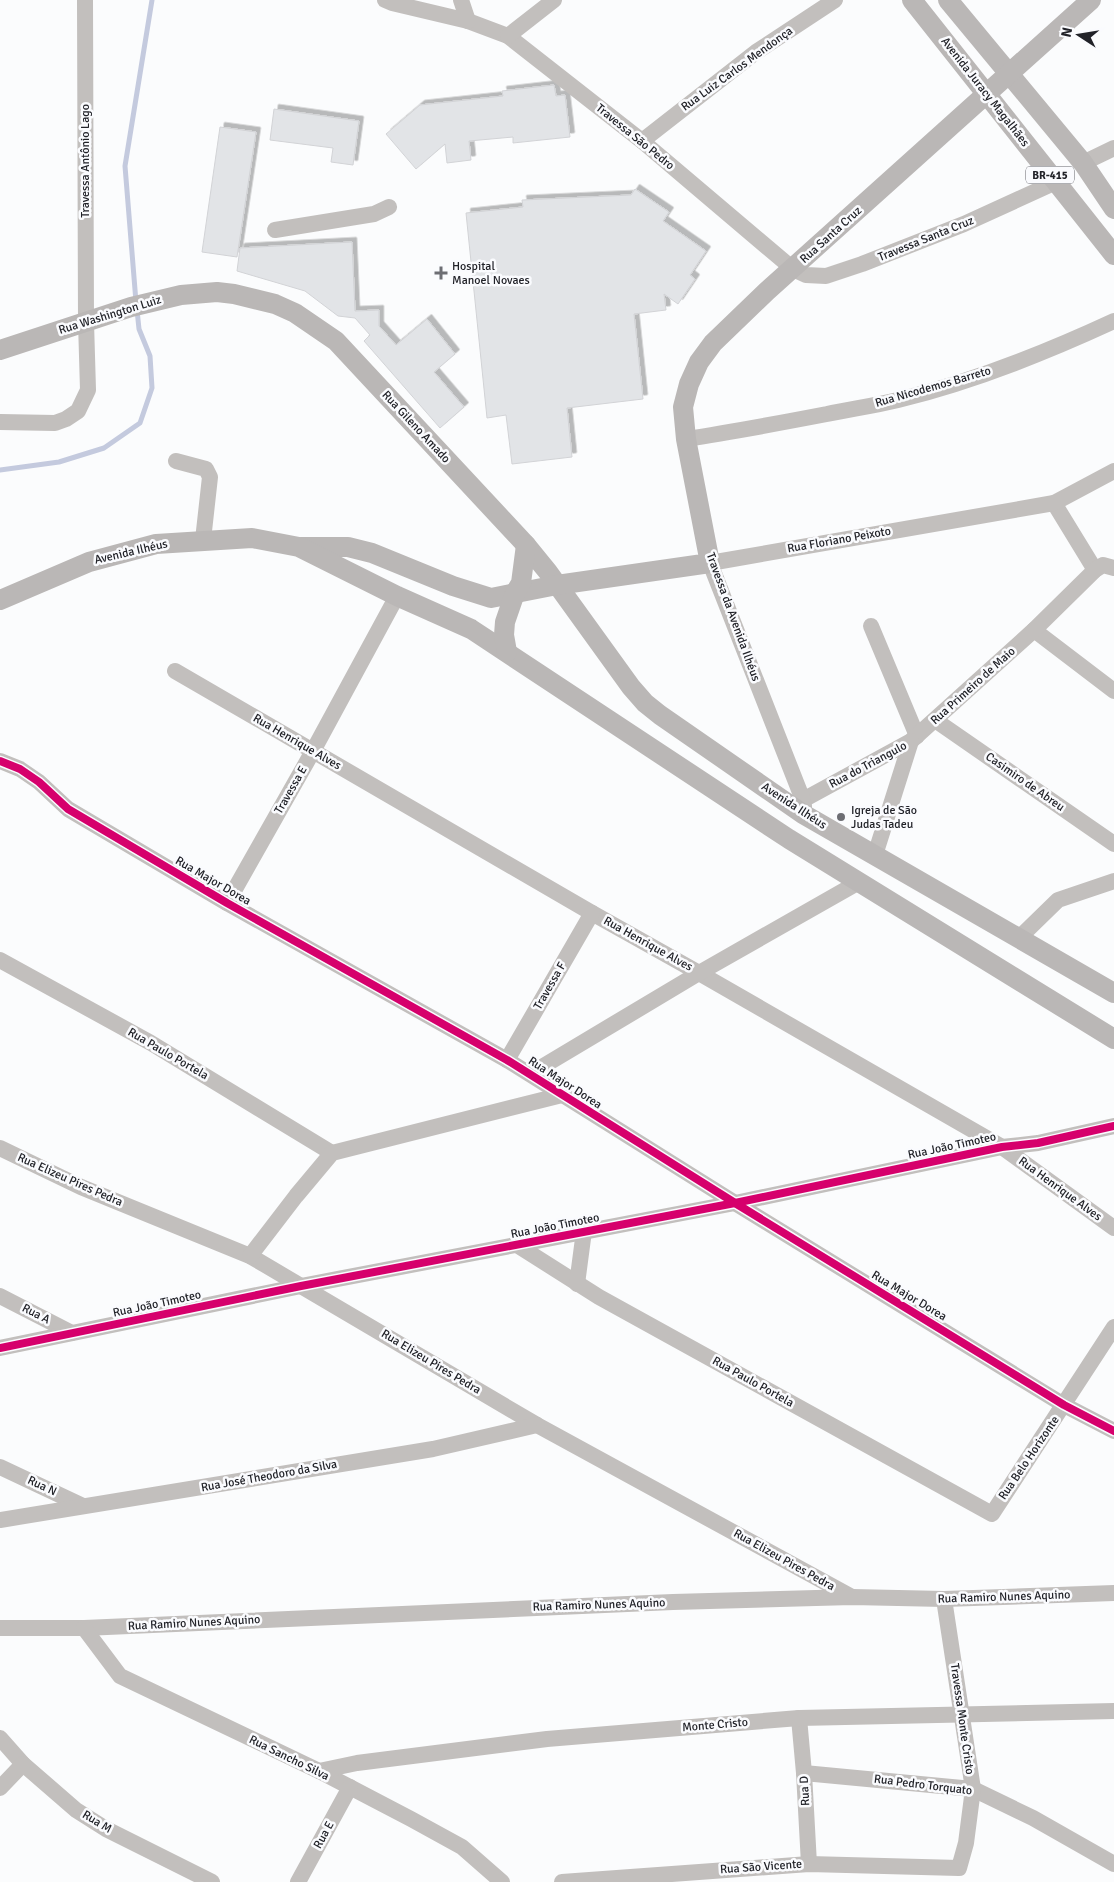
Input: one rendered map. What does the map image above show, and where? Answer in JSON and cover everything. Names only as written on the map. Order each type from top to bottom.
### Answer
[{"type":"main road","name":"Avenida Juracy Magalhães","points":[[912,0],[1114,255]]},
{"type":"main road","name":"BR-415","points":[[948,0],[1083,163],[1114,209]]},
{"type":"main road","name":"Rua Santa Cruz","points":[[689,384],[699,362],[713,343],[1091,0]]},
{"type":"main road","name":"Rua Washington Luiz","points":[[0,350],[131,307],[199,292],[217,292],[252,298]]},
{"type":"main road","name":"Rua Gileno Amado","points":[[252,298],[275,304],[295,314],[336,341],[526,545],[557,585]]},
{"type":"main road","name":"Travessa da Avenida Ilhéus","points":[[689,384],[683,407],[686,439],[710,563]]},
{"type":"main road","name":"Avenida Ilhéus","points":[[0,600],[89,562],[156,544],[252,538],[299,547],[348,547],[372,553],[453,586],[491,598],[557,585],[631,687],[645,703],[660,715],[875,855],[1114,994]]},
{"type":"main road","points":[[507,652],[504,635],[506,622],[523,572],[526,545]]},
{"type":"main road","name":"Avenida Ilhéus","points":[[299,547],[397,596],[471,629],[789,839],[1114,1039]]},
{"type":"main road","name":"Rua Floriano Peixoto","points":[[557,585],[710,563]]},
{"type":"street","name":"Travessa Antônio Lago","points":[[0,422],[55,423],[66,419],[78,411],[88,390],[85,0]]},
{"type":"street","name":"Travessa São Pedro","points":[[385,0],[468,21],[508,36],[642,141],[793,269]]},
{"type":"street","points":[[461,0],[468,21]]},
{"type":"street","points":[[508,36],[554,0]]},
{"type":"street","name":"Rua Luiz Carlos Mendonça","points":[[642,141],[756,52],[834,0]]},
{"type":"street","points":[[1083,163],[1114,148]]},
{"type":"street","name":"Travessa Santa Cruz","points":[[793,269],[806,275],[826,276],[964,224],[1056,182]]},
{"type":"street","points":[[275,230],[374,214],[389,207]]},
{"type":"street","name":"Rua Nicodemos Barreto","points":[[686,439],[735,432],[897,400],[958,382],[1009,364],[1071,341],[1114,321]]},
{"type":"street","points":[[176,461],[206,469],[210,477],[203,540]]},
{"type":"street","name":"Rua Floriano Peixoto","points":[[710,563],[1054,503],[1114,471]]},
{"type":"street","points":[[1054,503],[1095,570],[1103,565],[1114,568]]},
{"type":"street","name":"Travessa da Avenida Ilhéus","points":[[710,563],[803,807]]},
{"type":"street","name":"Rua Primeiro de Maio","points":[[914,738],[1034,630],[1095,570]]},
{"type":"street","name":"Travessa E","points":[[227,903],[313,751],[397,596]]},
{"type":"street","points":[[871,626],[914,738]]},
{"type":"street","points":[[1034,630],[1114,691]]},
{"type":"street","name":"Rua Henrique Alves","points":[[175,671],[592,913],[1002,1147],[1114,1228]]},
{"type":"street","name":"Casimiro de Abreu","points":[[935,720],[1114,844]]},
{"type":"street","name":"Rua do Triangulo","points":[[803,807],[914,738]]},
{"type":"street","name":"Rua do Triangulo","points":[[875,855],[914,738]]},
{"type":"street","name":"Rua Major Dorea","points":[[0,761],[20,769],[40,782],[68,809],[227,903],[507,1060],[735,1203],[1064,1405],[1114,1431]]},
{"type":"street","points":[[1019,938],[1058,900],[1114,881]]},
{"type":"street","points":[[530,1074],[699,973],[859,882]]},
{"type":"street","name":"Travessa F","points":[[507,1060],[592,913]]},
{"type":"street","name":"Rua Paulo Portela","points":[[0,960],[151,1043],[332,1153]]},
{"type":"street","points":[[250,1256],[291,1202],[332,1153],[562,1095]]},
{"type":"street","name":"Rua João Timoteo","points":[[0,1348],[301,1286],[735,1203],[1002,1147],[1038,1143],[1114,1126]]},
{"type":"street","name":"Rua Elizeu Pires Pedra","points":[[0,1148],[81,1187],[250,1256],[537,1425],[852,1597]]},
{"type":"street","points":[[577,1284],[584,1231]]},
{"type":"street","name":"Rua Paulo Portela","points":[[517,1245],[577,1284],[992,1514]]},
{"type":"street","name":"Rua A","points":[[0,1296],[72,1333]]},
{"type":"street","name":"Rua Belo Horizonte","points":[[992,1514],[1114,1327]]},
{"type":"street","name":"Rua José Theodoro da Silva","points":[[0,1520],[229,1484],[433,1449],[537,1425]]},
{"type":"street","name":"Rua N","points":[[0,1467],[83,1506]]},
{"type":"street","name":"Rua Ramiro Nunes Aquino","points":[[0,1628],[84,1628],[643,1603],[852,1597],[944,1599],[1114,1593]]},
{"type":"street","name":"Travessa Monte Cristo","points":[[944,1599],[972,1789],[966,1843],[959,1868]]},
{"type":"street","name":"Rua Sancho Silva","points":[[84,1628],[120,1676],[319,1771],[462,1847],[487,1875],[502,1882]]},
{"type":"street","name":"Monte Cristo","points":[[319,1771],[357,1762],[547,1738],[799,1718],[1114,1711]]},
{"type":"street","name":"Rua D","points":[[799,1718],[809,1864]]},
{"type":"street","name":"Rua M","points":[[0,1738],[23,1764],[76,1810],[106,1829],[212,1882]]},
{"type":"street","points":[[0,1788],[23,1764]]},
{"type":"street","name":"Rua Pedro Torquato","points":[[804,1773],[972,1789],[1033,1818],[1114,1864]]},
{"type":"street","name":"Rua E","points":[[298,1882],[350,1787]]},
{"type":"street","name":"Rua São Vicente","points":[[562,1882],[809,1864],[959,1868]]},
{"type":"building","points":[[554,85],[556,96],[565,95],[570,137],[513,143],[513,137],[469,141],[471,160],[447,163],[445,144],[416,169],[386,134],[420,105],[503,96],[502,91]]},
{"type":"building","points":[[274,109],[359,121],[353,165],[331,162],[333,148],[270,140]]},
{"type":"building","points":[[220,127],[256,132],[237,257],[202,252]]},
{"type":"building","name":"Hospital Manoel Novaes","points":[[635,189],[669,212],[663,221],[706,251],[690,275],[695,279],[678,304],[664,294],[666,310],[634,314],[643,399],[567,408],[572,457],[512,464],[506,415],[487,418],[466,213],[523,207],[522,200],[631,195]]},
{"type":"building","points":[[352,242],[355,311],[379,310],[379,326],[396,345],[427,319],[455,354],[434,372],[464,407],[440,428],[364,341],[370,335],[355,318],[338,316],[305,291],[237,271],[240,248]]},
{"type":"waterway","points":[[136,302],[125,166],[152,0]]},
{"type":"waterway","points":[[0,470],[59,462],[104,448],[140,423],[152,388],[150,356],[139,329],[137,310]]},
{"type":"cycle path","points":[[0,761],[20,769],[39,782],[68,809],[227,903],[507,1060],[735,1203],[1064,1405],[1114,1431]]},
{"type":"cycle path","points":[[0,1348],[301,1286],[735,1203],[1002,1147],[1038,1143],[1114,1126]]},
{"type":"place","name":"Hospital Manoel Novaes","points":[[441,273]]},
{"type":"place","name":"Igreja de São Judas Tadeu","points":[[841,817]]}]
